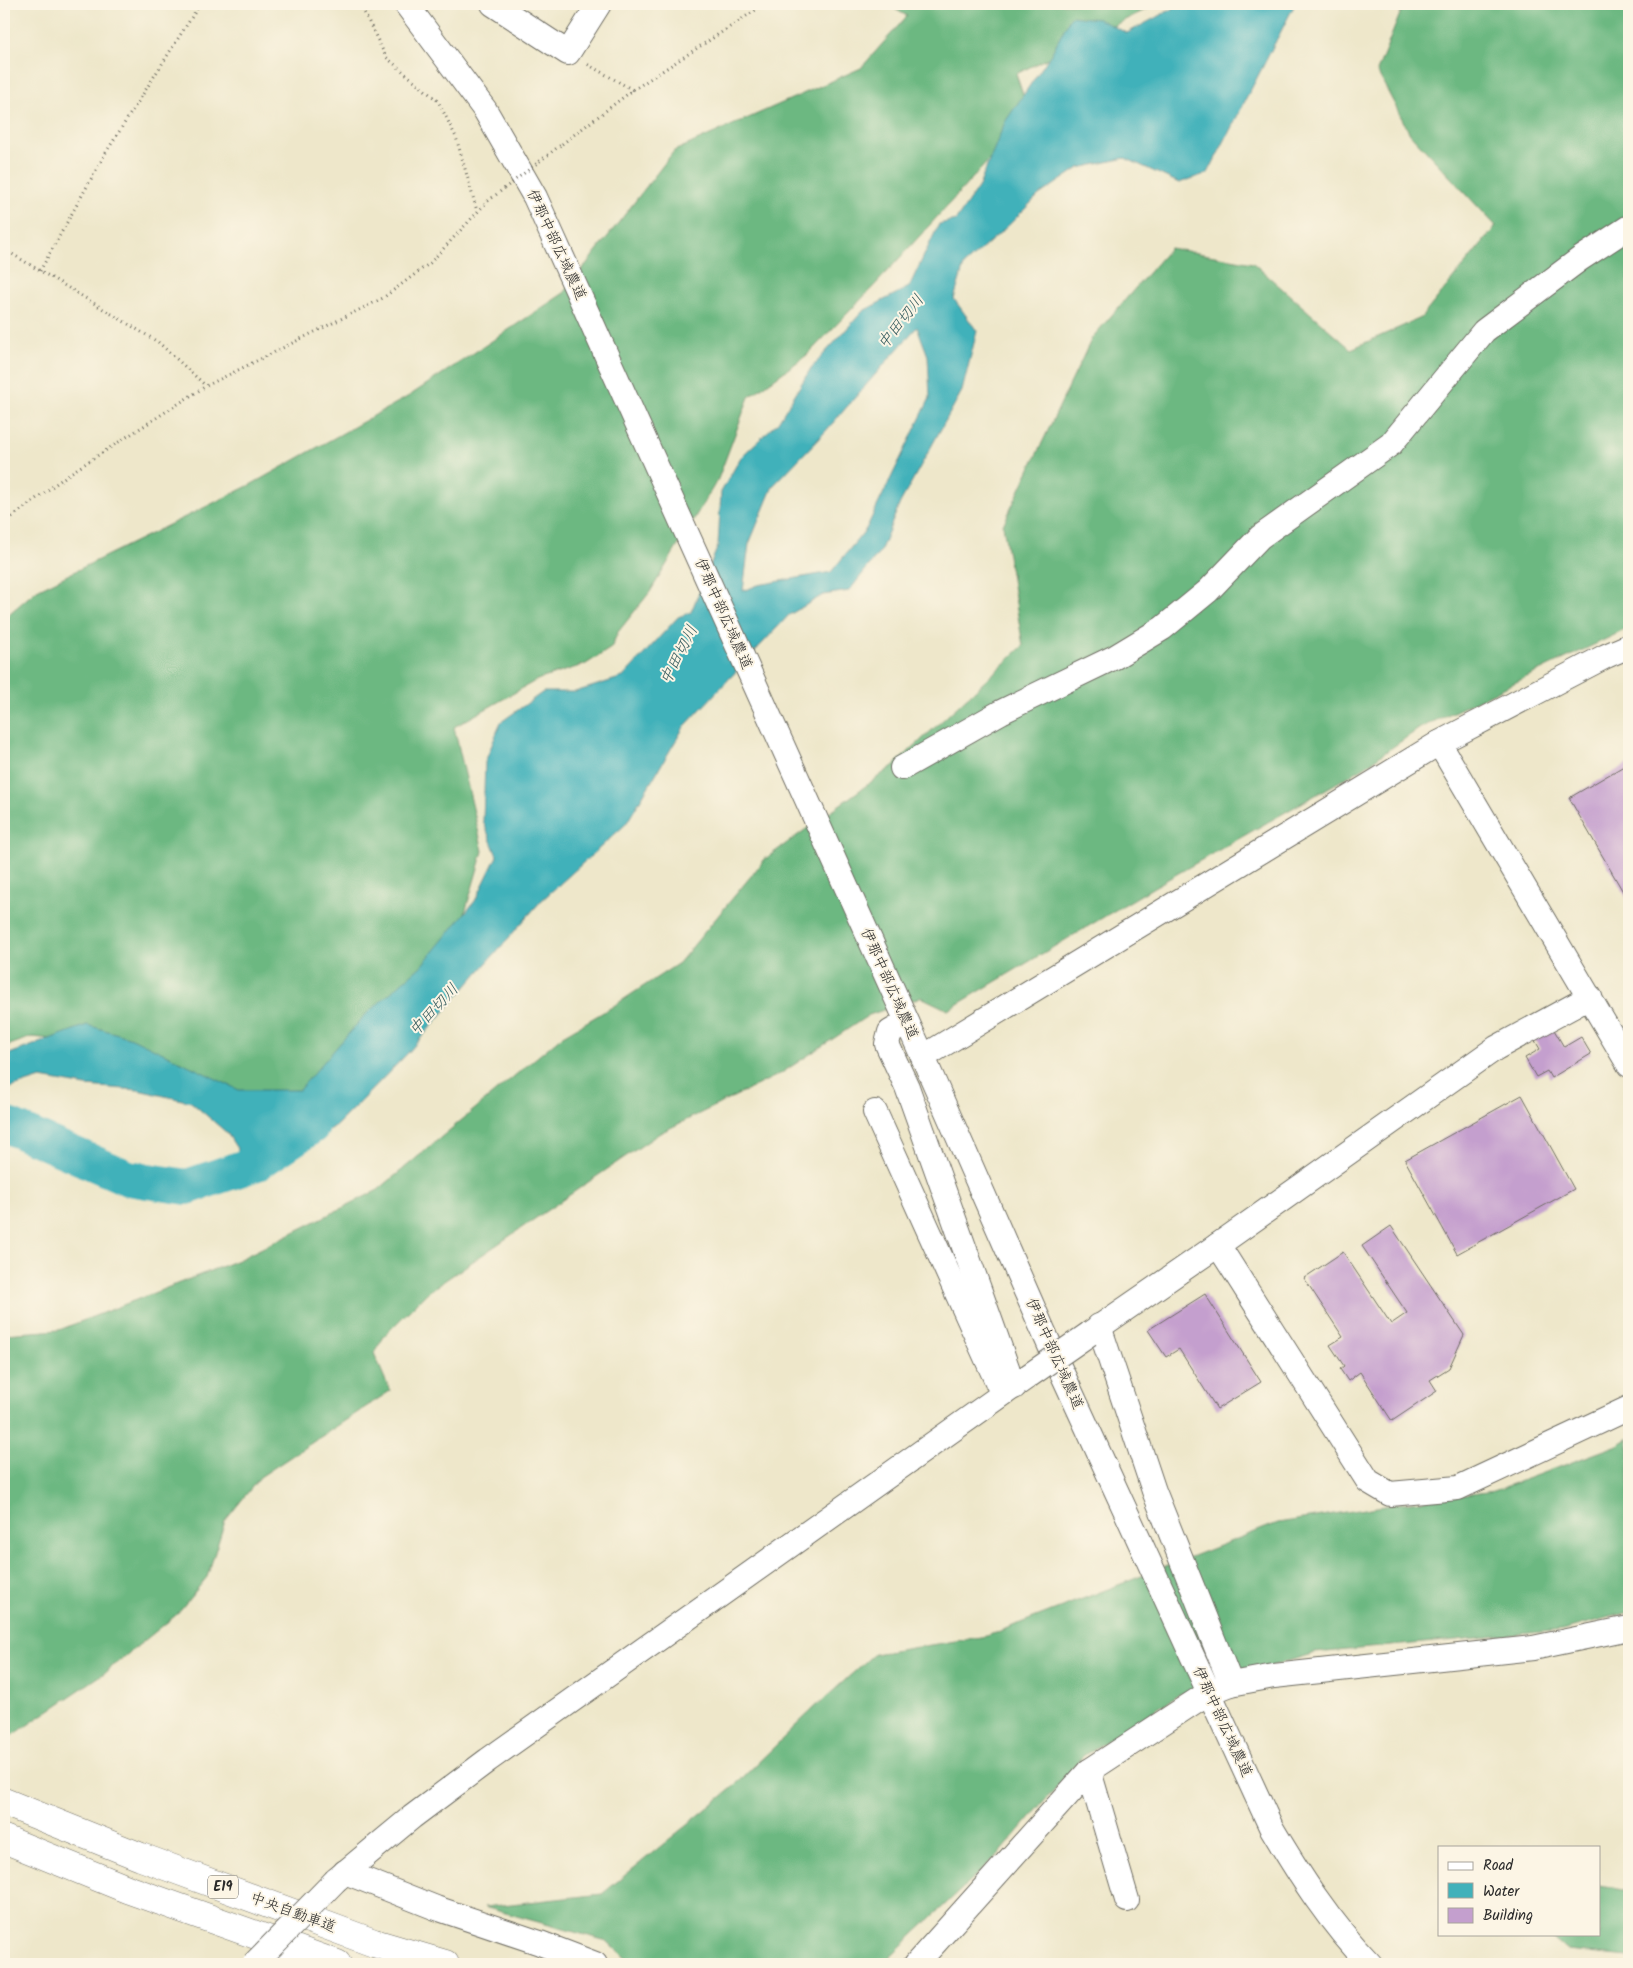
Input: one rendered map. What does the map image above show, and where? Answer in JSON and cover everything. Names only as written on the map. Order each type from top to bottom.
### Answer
[{"type":"highway","name":"中央自動車道","points":[[4,1802],[160,1864],[374,1943],[445,1964]]},
{"type":"highway","name":"E19","points":[[4,1839],[127,1889],[337,1964]]},
{"type":"street","name":"伊那中部広域農道","points":[[406,4],[485,110],[535,197],[923,1057],[1057,1362],[1271,1827],[1297,1872],[1336,1925],[1370,1964]]},
{"type":"street","points":[[493,4],[568,53],[599,4]]},
{"type":"street","points":[[902,768],[1001,712],[1115,657],[1163,628],[1208,591],[1260,537],[1391,444],[1484,331],[1580,258],[1629,227]]},
{"type":"street","points":[[923,1057],[1439,743],[1606,656],[1629,646]]},
{"type":"street","points":[[1439,743],[1629,1065]]},
{"type":"street","points":[[254,1964],[340,1876],[412,1817],[488,1760],[1014,1386],[1218,1246],[1496,1048],[1590,996]]},
{"type":"street","points":[[907,1022],[890,1032],[887,1044],[907,1087],[1014,1386]]},
{"type":"street","points":[[875,1112],[1014,1386]]},
{"type":"street","points":[[1218,1246],[1368,1481],[1390,1494],[1458,1488],[1629,1408]]},
{"type":"street","points":[[1094,1330],[1154,1491],[1232,1684]]},
{"type":"street","points":[[916,1964],[1089,1771],[1208,1693],[1232,1684],[1274,1676],[1533,1648],[1629,1628]]},
{"type":"street","points":[[1089,1771],[1127,1900]]},
{"type":"street","points":[[340,1876],[540,1943],[594,1964]]},
{"type":"path","points":[[40,271],[105,154],[200,4]]},
{"type":"path","points":[[360,4],[386,57],[438,101],[456,137],[477,211]]},
{"type":"path","points":[[4,523],[69,474],[206,386],[383,298],[430,264],[488,201],[562,144],[633,90],[766,4]]},
{"type":"path","points":[[568,53],[633,90]]},
{"type":"path","points":[[4,249],[158,342],[206,386]]},
{"type":"green space","points":[[886,4],[1157,4],[1016,74],[1030,115],[875,285],[807,355],[749,397],[718,479],[650,592],[618,632],[611,648],[586,664],[537,680],[454,727],[483,851],[454,950],[303,1104],[226,1111],[100,1044],[32,1037],[4,1047],[4,618],[37,590],[250,485],[409,396],[564,293],[674,151],[861,68],[907,16]]},
{"type":"green space","points":[[1404,4],[1629,4],[1629,628],[1420,728],[1363,768],[1154,887],[948,1010],[921,997],[869,1015],[780,1074],[660,1133],[428,1292],[385,1335],[374,1353],[390,1391],[260,1477],[225,1521],[207,1577],[176,1615],[103,1674],[4,1741],[4,1334],[59,1330],[238,1260],[378,1190],[561,1037],[612,1007],[679,963],[765,859],[893,766],[1023,646],[1003,525],[1092,338],[1170,248],[1253,263],[1351,349],[1421,318],[1496,226],[1410,134],[1377,71]]},
{"type":"green space","points":[[1629,1438],[1629,1612],[1563,1630],[1315,1653],[1180,1694],[1083,1756],[1001,1852],[882,1964],[632,1964],[607,1941],[484,1907],[602,1894],[731,1789],[813,1709],[874,1654],[987,1636],[1278,1523],[1396,1504],[1494,1491],[1618,1445]]},
{"type":"green space","points":[[1600,1885],[1629,1890],[1629,1957],[1567,1951],[1549,1936],[1600,1936]]},
{"type":"water","points":[[1181,4],[1295,4],[1208,173],[1179,183],[1125,158],[1079,168],[1039,195],[964,265],[954,299],[977,331],[962,391],[900,503],[880,552],[849,591],[823,595],[789,615],[684,727],[626,824],[541,901],[407,1054],[338,1124],[296,1154],[241,1155],[227,1133],[191,1102],[138,1090],[86,1086],[41,1078],[4,1090],[4,1056],[87,1025],[132,1038],[239,1090],[299,1090],[365,1015],[421,966],[475,901],[497,856],[483,821],[485,762],[501,722],[543,692],[575,692],[623,677],[678,617],[691,612],[718,546],[721,492],[741,457],[778,422],[811,368],[863,311],[909,287],[939,224],[956,220],[979,186],[1005,122],[1051,54],[1071,16],[1098,19],[1127,33]],"holes":[[[917,327],[928,356],[930,398],[866,529],[831,572],[758,585],[743,591],[749,544],[773,486],[824,433]]]},
{"type":"building","points":[[1629,763],[1629,902],[1569,798]]},
{"type":"building","points":[[1553,1028],[1564,1047],[1581,1037],[1591,1054],[1551,1078],[1547,1071],[1536,1077],[1525,1058],[1540,1049],[1534,1039]]},
{"type":"building","points":[[1522,1095],[1574,1189],[1457,1254],[1405,1160]]},
{"type":"building","points":[[1391,1226],[1464,1335],[1449,1368],[1430,1380],[1437,1391],[1392,1421],[1360,1372],[1348,1381],[1340,1369],[1344,1366],[1330,1345],[1343,1337],[1304,1278],[1343,1252],[1391,1324],[1407,1313],[1362,1246]]},
{"type":"building","points":[[1205,1294],[1261,1382],[1217,1409],[1179,1349],[1166,1357],[1148,1330]]},
{"type":"waterway","name":"中田切川","points":[[4,1124],[128,1178],[187,1187],[257,1163],[312,1126]]}]
